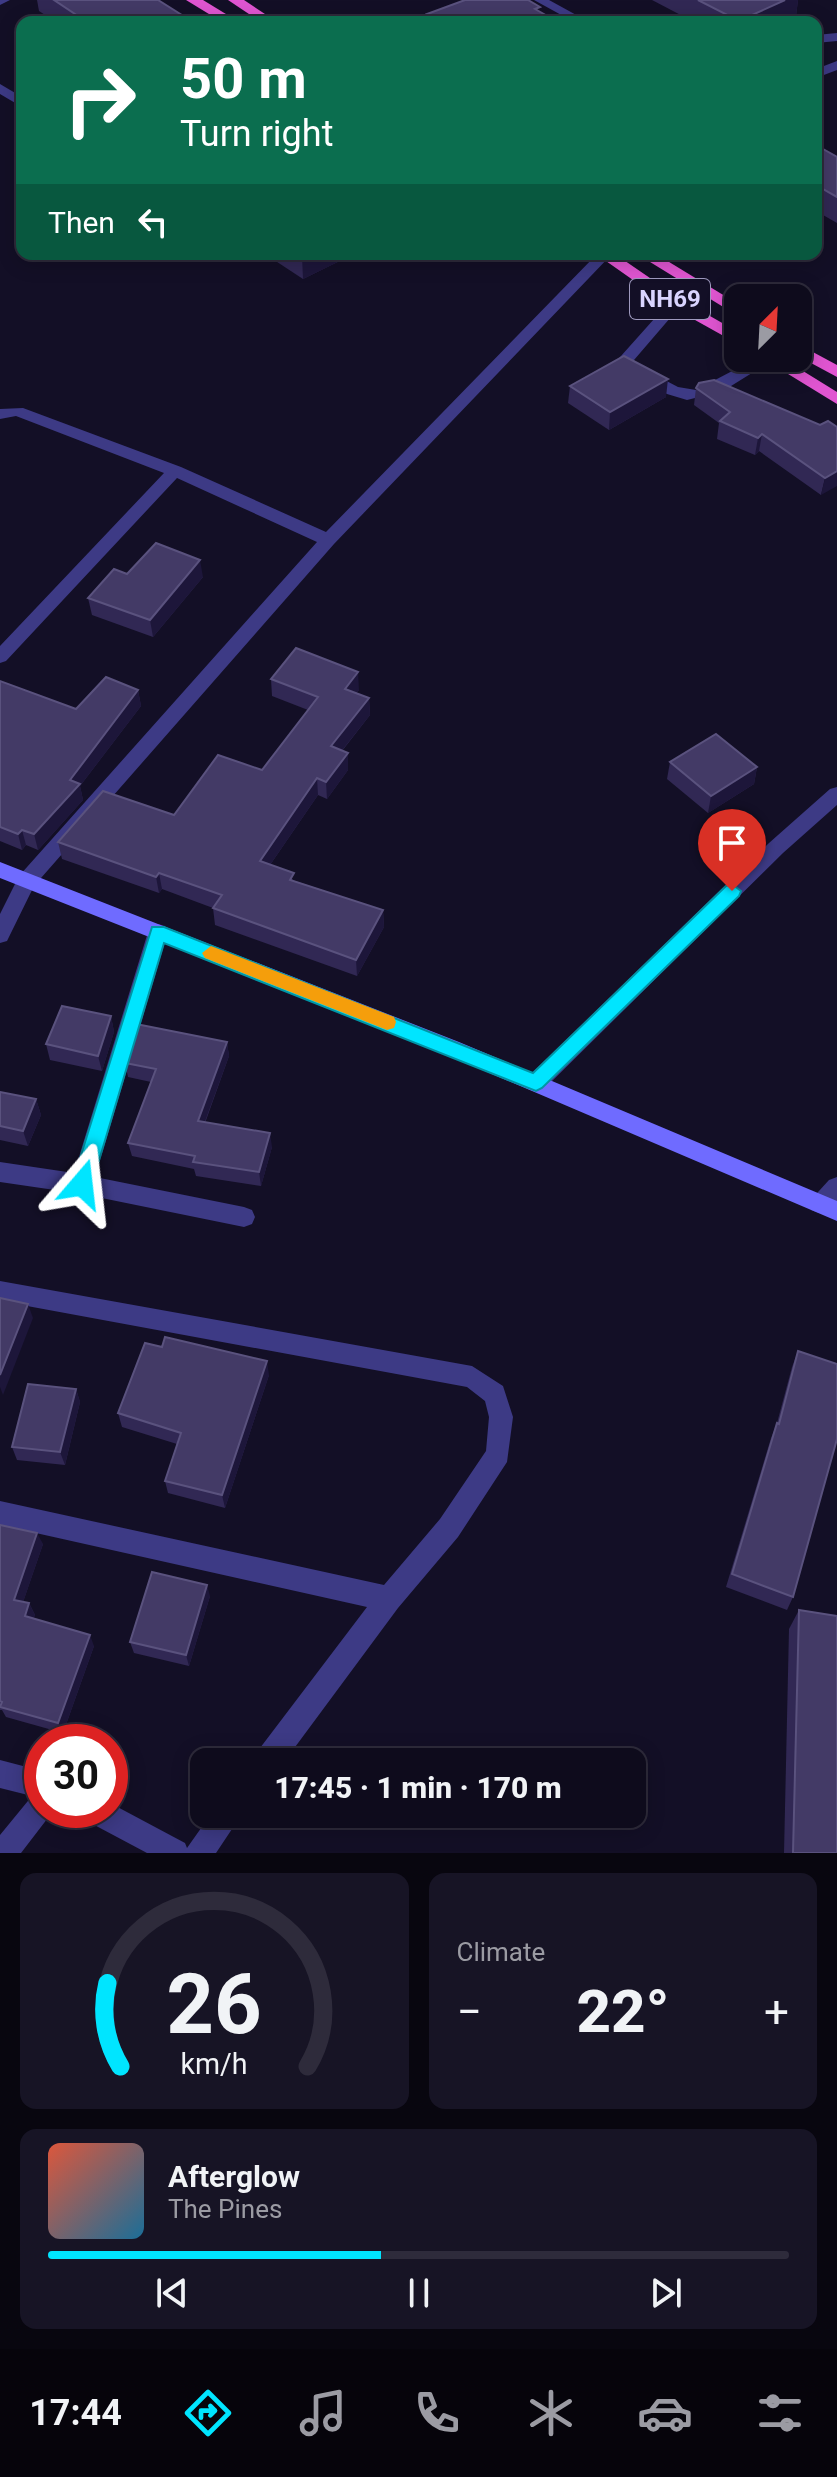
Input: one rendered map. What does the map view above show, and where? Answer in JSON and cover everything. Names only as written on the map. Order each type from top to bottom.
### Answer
[{"type":"highway","points":[[193,0],[221,16]]},
{"type":"highway","points":[[235,0],[260,16]]},
{"type":"highway","name":"NH69","points":[[613,260],[724,331]]},
{"type":"highway","name":"NH69","points":[[655,260],[724,302]]},
{"type":"highway","points":[[812,357],[837,372]]},
{"type":"highway","points":[[792,372],[837,399]]},
{"type":"main road","points":[[0,870],[536,1083],[828,1207]]},
{"type":"street","points":[[540,0],[571,16]]},
{"type":"street","points":[[0,935],[26,881],[328,540],[598,260]]},
{"type":"street","points":[[676,303],[626,359],[629,368],[684,395],[707,392],[743,372]]},
{"type":"street","points":[[2,412],[17,411],[175,471],[328,540]]},
{"type":"street","points":[[0,657],[175,471]]},
{"type":"street","points":[[536,1083],[776,848],[837,794]]},
{"type":"street","points":[[82,1184],[158,932]]},
{"type":"street","points":[[0,1172],[82,1184],[244,1217]]},
{"type":"street","points":[[828,1207],[837,1187]]},
{"type":"street","points":[[0,1291],[472,1377],[495,1394],[501,1417],[498,1454],[449,1528],[389,1599],[277,1748]]},
{"type":"street","points":[[0,1513],[389,1599]]},
{"type":"street","points":[[0,1774],[24,1780]]},
{"type":"street","points":[[3,1853],[24,1827]]},
{"type":"street","points":[[128,1828],[175,1853]]},
{"type":"street","points":[[199,1853],[218,1828]]},
{"type":"building","points":[[54,0],[158,0],[183,16],[78,16]]},
{"type":"building","points":[[465,0],[528,0],[540,7],[535,9],[547,16],[430,16],[427,14]]},
{"type":"building","points":[[698,0],[785,0],[750,16],[729,16]]},
{"type":"building","points":[[822,148],[837,157],[837,197],[822,188]]},
{"type":"building","points":[[624,356],[668,379],[610,412],[570,386]]},
{"type":"building","points":[[714,380],[820,425],[828,421],[837,427],[837,471],[825,478],[762,434],[758,438],[720,421],[730,412],[696,388],[699,383]]},
{"type":"building","points":[[156,543],[200,560],[150,620],[88,598],[114,569],[127,574]]},
{"type":"building","points":[[296,648],[358,672],[345,689],[369,698],[331,746],[348,753],[326,782],[317,778],[260,861],[294,873],[290,880],[383,910],[356,960],[213,908],[222,895],[159,873],[156,877],[58,842],[103,791],[174,815],[218,755],[262,770],[318,697],[271,679]]},
{"type":"building","points":[[106,677],[138,690],[70,780],[80,784],[34,834],[22,830],[18,834],[0,827],[0,681],[76,709]]},
{"type":"building","points":[[716,734],[757,767],[711,796],[670,762]]},
{"type":"building","points":[[62,1006],[111,1016],[98,1056],[46,1044]]},
{"type":"building","points":[[136,1024],[227,1042],[198,1121],[270,1133],[259,1172],[193,1162],[195,1156],[128,1143],[156,1069],[125,1063]]},
{"type":"building","points":[[0,1092],[36,1099],[23,1131],[0,1126]]},
{"type":"building","points":[[0,1298],[28,1304],[0,1375]]},
{"type":"building","points":[[165,1337],[267,1361],[222,1495],[165,1481],[181,1433],[118,1413],[145,1343],[162,1347]]},
{"type":"building","points":[[798,1351],[837,1364],[837,1439],[793,1597],[732,1574],[779,1424]]},
{"type":"building","points":[[28,1384],[76,1389],[60,1452],[12,1447]]},
{"type":"building","points":[[0,1525],[37,1533],[14,1600],[29,1603],[25,1616],[90,1635],[58,1723],[0,1707]]},
{"type":"building","points":[[152,1572],[207,1585],[186,1655],[130,1642]]},
{"type":"building","points":[[799,1610],[837,1616],[837,1853],[793,1853]]},
{"type":"slow traffic","points":[[211,953],[387,1022]]},
{"type":"route","points":[[82,1184],[158,932],[536,1083],[732,891]]}]
